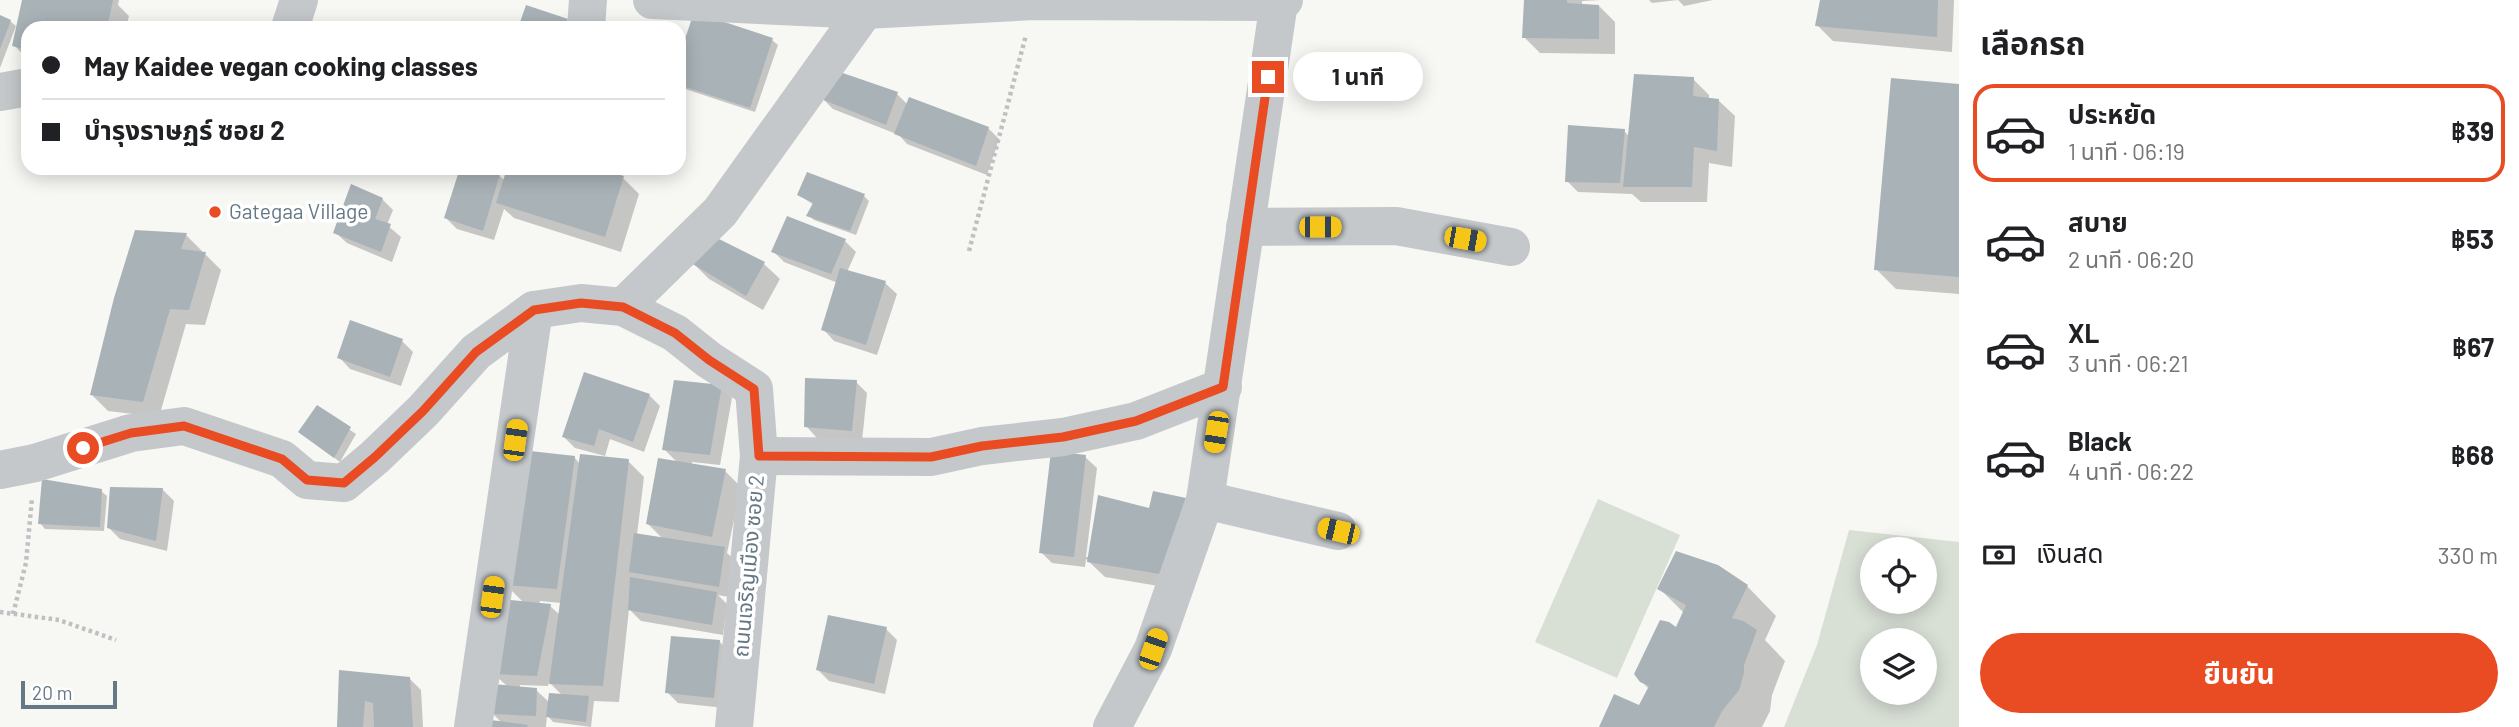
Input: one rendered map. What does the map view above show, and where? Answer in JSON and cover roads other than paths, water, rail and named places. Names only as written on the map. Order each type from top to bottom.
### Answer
[{"type":"street","points":[[292,21],[299,0]]},
{"type":"street","points":[[586,21],[588,0]]},
{"type":"street","points":[[652,0],[865,10],[1034,1],[1281,1],[1205,500],[1153,649],[1112,727]]},
{"type":"street","points":[[623,307],[720,212],[865,10]]},
{"type":"street","points":[[0,92],[21,88]]},
{"type":"street","points":[[1245,227],[1396,226],[1511,247]]},
{"type":"street","name":"ถนนเจริญเมือง ซอย 2","points":[[17,466],[131,433],[184,426],[282,459],[307,480],[344,483],[423,411],[476,352],[534,310],[581,303],[623,307],[675,333],[709,360],[754,389],[759,456],[734,727]]},
{"type":"street","points":[[473,727],[534,310]]},
{"type":"street","points":[[759,456],[931,457],[982,446],[1063,437],[1136,421],[1223,387]]},
{"type":"street","points":[[1205,500],[1338,531]]},
{"type":"place","name":"Gategaa Village","points":[[215,212]]}]
